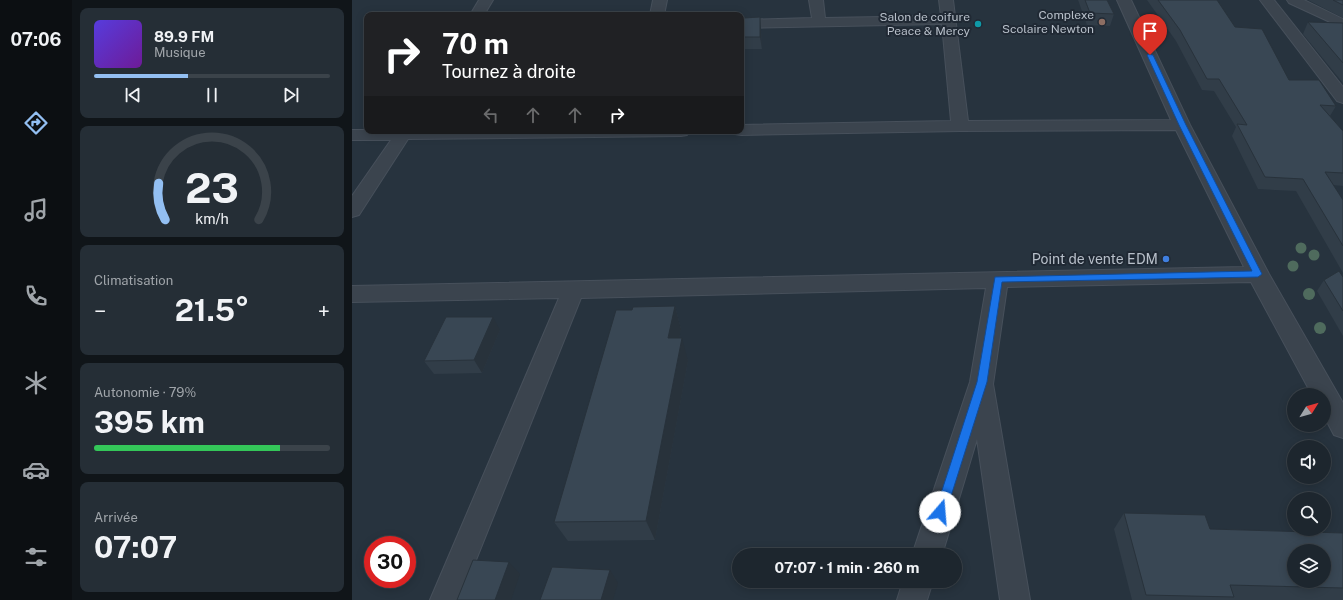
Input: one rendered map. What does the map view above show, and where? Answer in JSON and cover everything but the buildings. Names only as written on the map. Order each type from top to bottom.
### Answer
[{"type":"street","points":[[479,12],[486,0]]},
{"type":"street","points":[[658,12],[660,0]]},
{"type":"street","points":[[816,0],[819,22]]},
{"type":"street","points":[[946,0],[960,126]]},
{"type":"street","points":[[1124,0],[1182,125],[1258,274],[1343,427]]},
{"type":"street","points":[[1267,0],[1343,98]]},
{"type":"street","points":[[1294,0],[1343,24]]},
{"type":"street","points":[[744,24],[948,20]]},
{"type":"street","points":[[744,130],[960,126],[1182,125]]},
{"type":"street","points":[[352,135],[378,134]]},
{"type":"street","points":[[352,211],[403,134]]},
{"type":"street","points":[[352,294],[1258,274]]},
{"type":"street","points":[[928,548],[982,382],[998,279]]},
{"type":"street","points":[[445,600],[573,290]]},
{"type":"street","points":[[982,382],[1015,600]]},
{"type":"street","points":[[912,600],[916,588]]},
{"type":"place","name":"Complexe Scolaire Newton","points":[[1102,22]]},
{"type":"place","name":"Salon de coifure Peace & Mercy","points":[[978,24]]},
{"type":"place","name":"Point de vente EDM","points":[[1166,259]]},
{"type":"route","points":[[940,512],[982,382],[998,279],[1258,274],[1182,125],[1150,55]]}]
